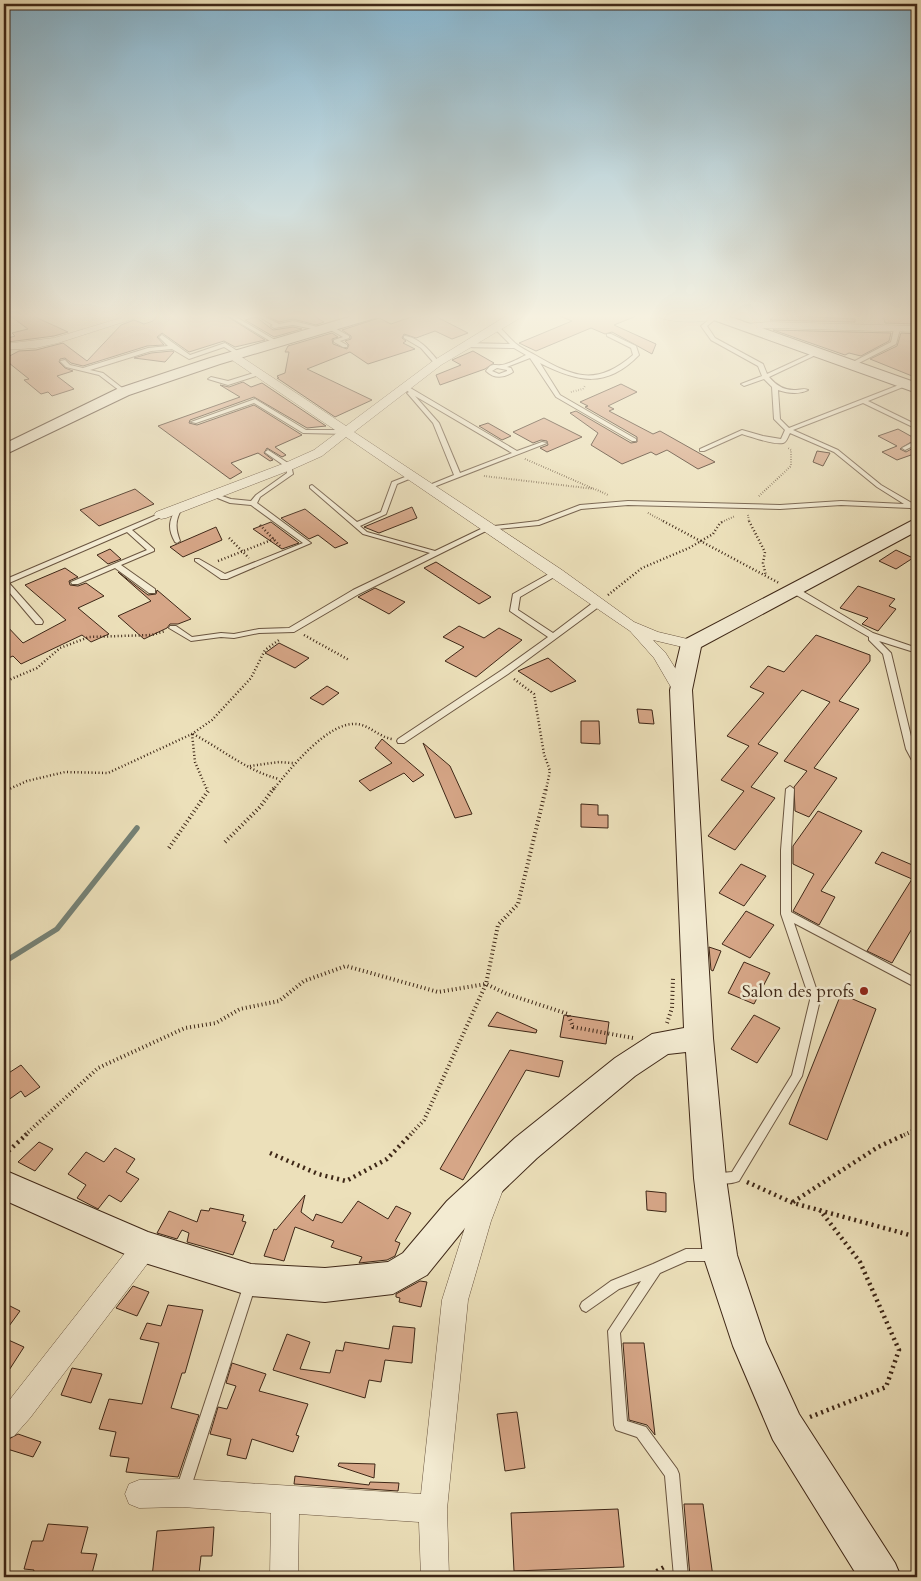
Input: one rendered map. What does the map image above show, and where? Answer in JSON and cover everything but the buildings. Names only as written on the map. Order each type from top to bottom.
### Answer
[{"type":"street","points":[[4,450],[88,407],[134,389]]},
{"type":"street","points":[[280,389],[430,487],[487,528],[557,573],[597,604],[629,625],[660,655],[681,690]]},
{"type":"street","points":[[162,515],[318,453],[403,389]]},
{"type":"street","points":[[881,1577],[786,1427],[750,1346],[720,1255],[722,1178],[700,1038],[681,690],[691,644],[701,637],[794,590],[914,515]]},
{"type":"street","points":[[629,625],[654,635],[691,644]]},
{"type":"street","points":[[4,1185],[145,1247],[251,1280],[325,1285],[393,1278],[415,1264],[458,1212],[526,1148],[625,1067],[662,1043],[700,1038]]},
{"type":"street","points":[[436,1577],[433,1509],[456,1300],[479,1221],[496,1177]]},
{"type":"street","points":[[4,1426],[21,1408],[145,1247]]},
{"type":"street","points":[[139,1494],[182,1493],[433,1509]]},
{"type":"street","points":[[284,1577],[285,1499]]},
{"type":"lane","points":[[120,389],[124,392]]},
{"type":"lane","points":[[407,389],[436,423],[458,476]]},
{"type":"lane","points":[[408,389],[516,453]]},
{"type":"lane","points":[[553,389],[558,396],[634,440]]},
{"type":"lane","points":[[774,389],[777,419],[788,430],[836,450],[914,515]]},
{"type":"lane","points":[[779,389],[797,393],[805,390]]},
{"type":"lane","points":[[702,450],[742,432],[762,438],[784,441],[788,430],[904,389]]},
{"type":"lane","points":[[194,422],[255,401],[305,432],[346,432]]},
{"type":"lane","points":[[864,402],[917,427]]},
{"type":"lane","points":[[430,487],[544,442]]},
{"type":"lane","points":[[905,448],[917,442]]},
{"type":"lane","points":[[253,503],[258,496],[290,474],[289,466],[268,452]]},
{"type":"lane","points":[[356,525],[384,513],[394,483],[412,476]]},
{"type":"lane","points":[[312,487],[365,533],[436,553]]},
{"type":"lane","points":[[197,560],[224,577],[308,542],[253,503],[230,501],[213,495]]},
{"type":"lane","points":[[173,628],[191,639],[221,635],[234,636],[259,631],[291,630],[356,592],[487,528],[539,523],[580,507],[628,503],[748,508],[841,503],[914,515]]},
{"type":"lane","points":[[177,541],[171,529],[172,519],[180,507]]},
{"type":"lane","points":[[914,515],[917,509]]},
{"type":"lane","points":[[39,622],[4,583],[162,515]]},
{"type":"lane","points":[[75,582],[152,550],[128,530]]},
{"type":"lane","points":[[116,565],[152,592]]},
{"type":"lane","points":[[553,637],[514,611],[516,596],[557,573]]},
{"type":"lane","points":[[794,590],[870,636],[917,651]]},
{"type":"lane","points":[[401,741],[505,672],[597,604]]},
{"type":"lane","points":[[870,636],[887,653],[910,749],[917,762]]},
{"type":"lane","points":[[722,1178],[797,1076],[815,1000],[786,914],[786,850],[790,789]]},
{"type":"lane","points":[[786,914],[917,984]]},
{"type":"lane","points":[[586,1306],[615,1285],[656,1269],[686,1254],[720,1255]]},
{"type":"lane","points":[[656,1269],[614,1331],[621,1425],[640,1432],[672,1474],[681,1577]]},
{"type":"lane","points":[[182,1493],[251,1280]]},
{"type":"path","points":[[558,396],[582,389]]},
{"type":"path","points":[[597,604],[642,568],[713,534],[720,523],[748,508],[790,466],[791,450],[786,447]]},
{"type":"path","points":[[516,453],[530,462],[628,503],[794,590]]},
{"type":"path","points":[[458,476],[478,475],[595,489]]},
{"type":"path","points":[[748,508],[750,525],[765,552],[763,563],[766,577]]},
{"type":"path","points":[[260,525],[286,552]]},
{"type":"path","points":[[229,538],[255,564]]},
{"type":"path","points":[[206,566],[274,539]]},
{"type":"path","points":[[300,625],[304,635],[318,641],[349,660]]},
{"type":"path","points":[[4,682],[37,668],[60,648],[88,637],[152,635],[173,628]]},
{"type":"path","points":[[4,791],[27,781],[65,772],[108,773],[192,734],[212,720],[252,678],[265,650],[291,630]]},
{"type":"path","points":[[270,1153],[318,1174],[346,1181],[387,1159],[424,1120],[486,984],[498,925],[518,904],[550,771],[544,754],[534,694],[505,672]]},
{"type":"path","points":[[226,842],[260,807],[294,763],[336,728],[350,724],[359,724],[384,738],[401,741]]},
{"type":"path","points":[[192,734],[208,742],[215,749],[249,766],[258,774],[280,779]]},
{"type":"path","points":[[169,848],[208,791],[195,762],[192,734]]},
{"type":"path","points":[[249,766],[280,762],[294,763]]},
{"type":"path","points":[[4,1155],[98,1068],[185,1028],[216,1023],[240,1010],[279,1001],[304,981],[346,966],[438,992],[486,984],[507,994],[568,1014],[573,1027],[662,1043]]},
{"type":"path","points":[[793,1203],[878,1147],[917,1129]]},
{"type":"path","points":[[722,1178],[793,1203],[917,1237]]},
{"type":"path","points":[[786,1427],[886,1388],[899,1350],[860,1262],[820,1210]]},
{"type":"path","points":[[646,1577],[679,1558]]},
{"type":"waterway","points":[[4,962],[57,929],[137,828]]},
{"type":"place","name":"Salon des profs","points":[[864,991]]}]
